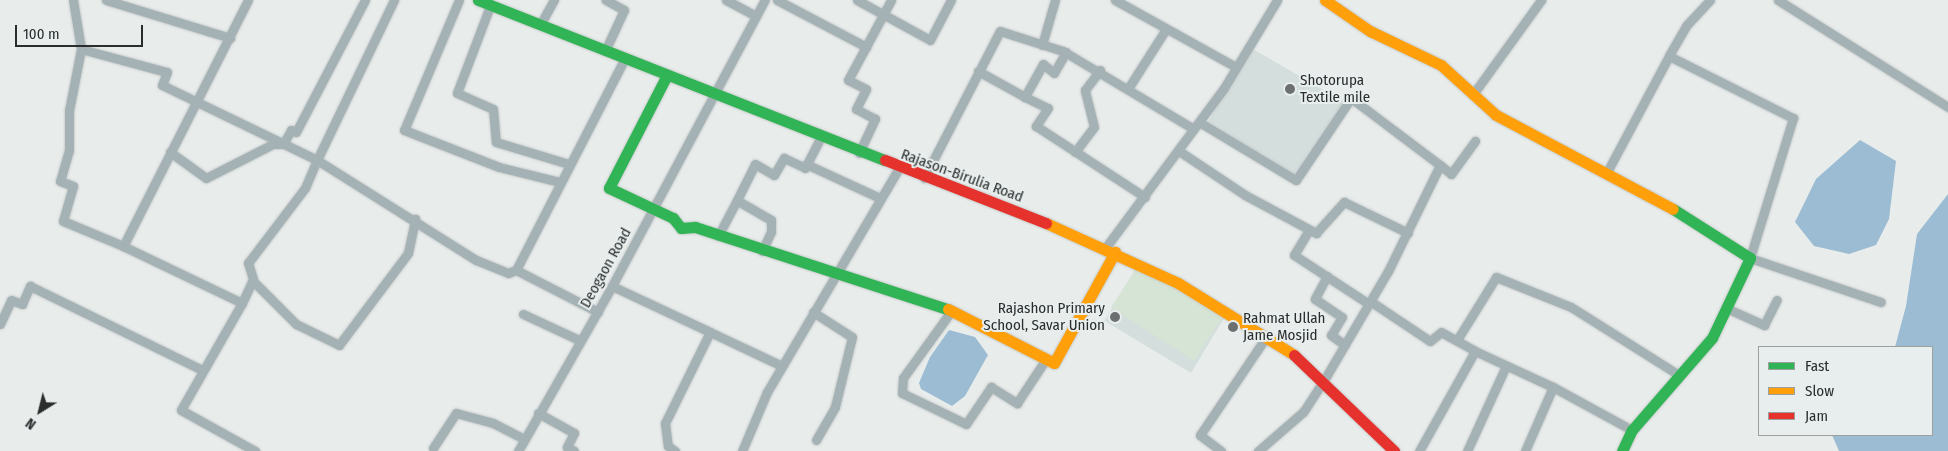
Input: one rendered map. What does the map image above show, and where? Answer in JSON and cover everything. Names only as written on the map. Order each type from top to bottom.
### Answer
[{"type":"street","points":[[73,0],[81,48],[69,111],[70,150],[60,181],[73,186],[63,221],[123,246],[242,303]]},
{"type":"street","points":[[106,0],[230,38]]},
{"type":"street","points":[[123,246],[248,0]]},
{"type":"street","points":[[283,144],[291,130],[296,132],[365,0]]},
{"type":"street","points":[[394,0],[305,188],[248,263],[253,282],[296,324],[339,345],[408,253],[415,219]]},
{"type":"street","points":[[460,0],[404,130],[499,167],[560,182]]},
{"type":"street","points":[[540,25],[554,0]]},
{"type":"street","points":[[605,50],[624,10],[606,0]]},
{"type":"street","points":[[726,0],[756,16]]},
{"type":"street","name":"Deogaon Road","points":[[518,451],[579,340],[598,312],[654,211],[765,0]]},
{"type":"street","points":[[777,0],[866,47]]},
{"type":"street","points":[[857,0],[883,16],[930,40],[951,0]]},
{"type":"street","points":[[859,153],[876,119],[856,109],[866,89],[848,80],[891,0]]},
{"type":"street","points":[[1042,45],[1055,0]]},
{"type":"street","points":[[1115,0],[1236,67]]},
{"type":"street","points":[[667,75],[609,188],[654,211],[673,218],[681,228],[695,227],[762,251],[836,271],[952,310],[1054,363],[1110,250],[1197,126],[1277,0]]},
{"type":"street","points":[[1324,0],[1370,30],[1441,66],[1474,93],[1496,115],[1607,172],[1701,224],[1750,258],[1881,302]]},
{"type":"street","points":[[1474,93],[1541,0]]},
{"type":"street","points":[[1607,172],[1686,26],[1710,0]]},
{"type":"street","points":[[1778,0],[1948,107]]},
{"type":"street","points":[[486,3],[457,93],[493,109],[496,142],[569,164]]},
{"type":"street","name":"Rajason-Birulia Road","points":[[486,3],[820,138],[1110,250],[1266,337],[1324,380],[1394,451]]},
{"type":"street","points":[[1129,87],[1166,29]]},
{"type":"street","points":[[924,178],[1000,31],[1066,52],[1296,180],[1350,98],[1451,174],[1475,141]]},
{"type":"street","points":[[81,48],[167,72],[162,84],[198,98],[283,144],[317,160],[415,219],[476,260],[508,273],[516,270],[625,58]]},
{"type":"street","points":[[1025,97],[1043,64],[1054,73],[1066,52]]},
{"type":"street","points":[[1622,451],[1632,430],[1712,338],[1750,258],[1794,118],[1669,56]]},
{"type":"street","points":[[1075,152],[1094,127],[1085,90],[1100,70]]},
{"type":"street","points":[[978,71],[1048,108],[1036,126],[1145,198]]},
{"type":"street","points":[[718,236],[755,164],[774,175],[784,158],[805,168],[820,138]]},
{"type":"street","points":[[170,152],[212,177],[273,144],[283,144]]},
{"type":"street","points":[[1179,151],[1245,195],[1309,230],[1322,232],[1344,202],[1408,233]]},
{"type":"street","points":[[806,164],[880,198]]},
{"type":"street","points":[[1258,451],[1303,412],[1324,380],[1408,233],[1440,165]]},
{"type":"street","points":[[742,451],[782,366],[836,271],[899,168]]},
{"type":"street","points":[[737,200],[771,220],[771,232],[762,251]]},
{"type":"street","points":[[1309,230],[1294,255],[1430,341],[1441,332],[1475,351],[1553,387],[1632,430]]},
{"type":"street","points":[[516,270],[598,312]]},
{"type":"street","points":[[1327,276],[1315,299],[1342,317],[1331,335],[1345,345]]},
{"type":"street","points":[[1457,340],[1496,277],[1571,307],[1679,375]]},
{"type":"street","points":[[253,282],[181,410],[255,451]]},
{"type":"street","points":[[0,324],[11,300],[22,304],[30,286],[202,370]]},
{"type":"street","points":[[612,286],[782,366]]},
{"type":"street","points":[[1726,308],[1764,325],[1777,300]]},
{"type":"street","points":[[952,310],[903,378],[902,393],[966,424],[990,387],[1017,403],[1046,359]]},
{"type":"street","points":[[813,312],[852,338],[835,406],[816,440]]},
{"type":"street","points":[[523,314],[579,340]]},
{"type":"street","points":[[675,451],[668,446],[664,423],[710,332]]},
{"type":"street","points":[[1221,451],[1200,435],[1266,337]]},
{"type":"street","points":[[1419,451],[1475,351]]},
{"type":"street","points":[[1467,451],[1506,366]]},
{"type":"street","points":[[1525,451],[1553,387]]},
{"type":"street","points":[[434,450],[456,413],[494,423],[524,439]]},
{"type":"street","points":[[538,413],[574,433],[567,448],[574,451]]},
{"type":"shaded area","name":"Shotorupa Textile mile","points":[[1251,48],[1344,102],[1300,177],[1208,123]]},
{"type":"shaded area","points":[[1141,260],[1228,312],[1191,373],[1104,321]]},
{"type":"green space","points":[[1141,261],[1224,315],[1194,361],[1111,307]]},
{"type":"water","points":[[1860,140],[1896,161],[1889,219],[1876,245],[1849,254],[1814,246],[1795,222],[1816,179]]},
{"type":"water","points":[[1948,194],[1948,451],[1839,451],[1832,436],[1933,436],[1933,346],[1895,346],[1906,306],[1917,234]]},
{"type":"water","points":[[949,330],[975,337],[988,355],[965,396],[952,406],[921,389],[919,383],[930,357]]},
{"type":"traffic: fast","points":[[478,0],[885,160]]},
{"type":"traffic: fast","points":[[667,75],[609,188],[673,218],[681,228],[695,227],[948,309]]},
{"type":"traffic: fast","points":[[1622,451],[1632,430],[1712,338],[1750,258],[1673,209]]},
{"type":"traffic: slow","points":[[1325,0],[1370,31],[1441,65],[1496,115],[1673,209]]},
{"type":"traffic: slow","points":[[1046,223],[1178,283],[1294,355]]},
{"type":"traffic: slow","points":[[948,309],[1054,363],[1115,252]]},
{"type":"traffic: jam","points":[[885,160],[1046,223]]},
{"type":"traffic: jam","points":[[1294,355],[1394,451]]},
{"type":"place","name":"Shotorupa Textile mile","points":[[1290,89]]},
{"type":"place","name":"Rajashon Primary School, Savar Union","points":[[1115,317]]},
{"type":"place","name":"Rahmat Ullah Jame Mosjid","points":[[1233,327]]}]
